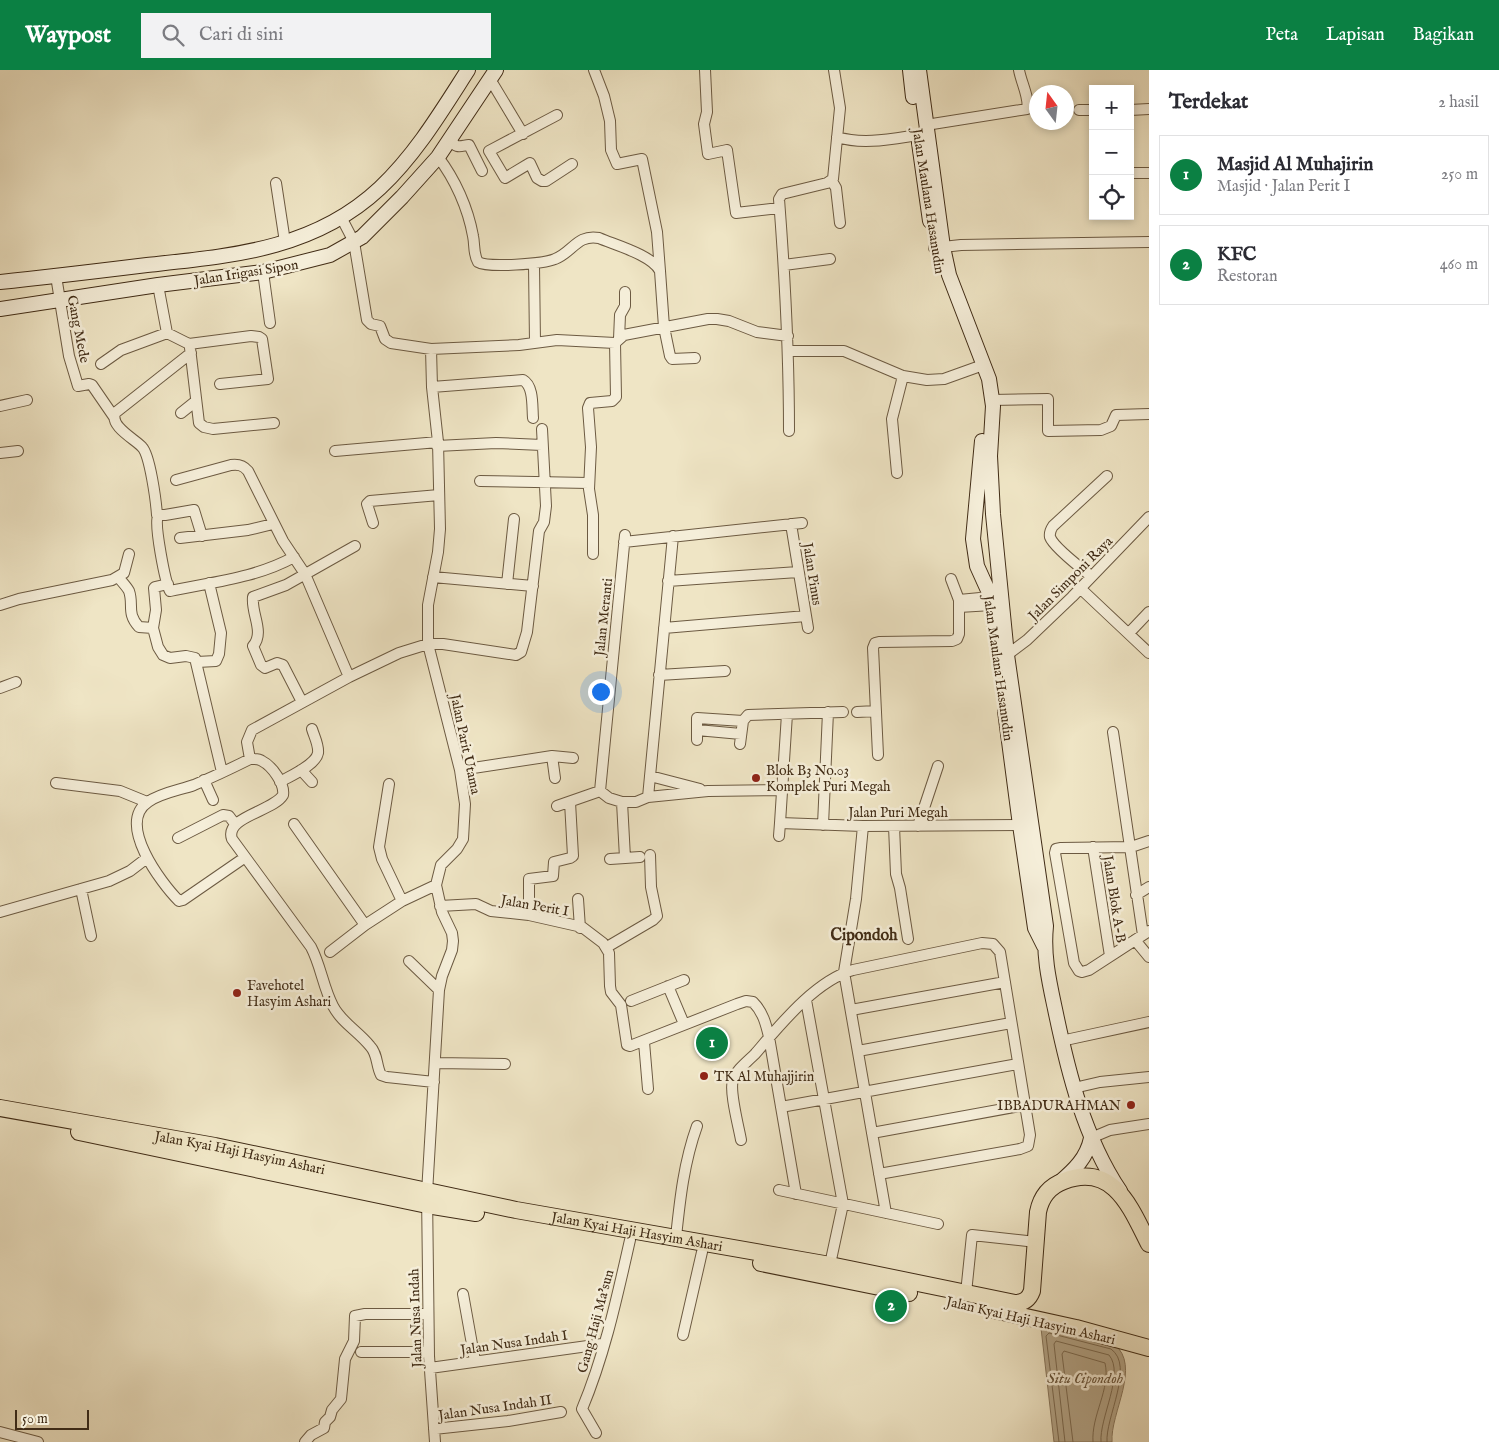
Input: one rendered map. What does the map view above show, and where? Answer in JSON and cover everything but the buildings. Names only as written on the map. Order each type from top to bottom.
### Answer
[{"type":"main road","name":"Jalan Kyai Haji Hasyim Ashari","points":[[0,1108],[215,1146],[427,1199],[516,1210],[676,1237],[1013,1313],[1149,1348]]},
{"type":"main road","name":"Jalan Kyai Haji Hasyim Ashari","points":[[0,1119],[427,1199],[630,1240],[966,1293],[1018,1303],[1027,1300],[1032,1291],[1038,1212],[1041,1203],[1049,1191],[1057,1184]]},
{"type":"main road","points":[[1057,1184],[1076,1178],[1095,1178],[1114,1187],[1124,1198],[1149,1244]]},
{"type":"main road","points":[[1032,1291],[1040,1308],[1056,1319],[1076,1328]]},
{"type":"street","name":"Jalan Irigasi Sipon","points":[[0,282],[56,279],[232,256],[272,247],[320,229],[342,219],[379,189],[402,165],[426,136],[468,70]]},
{"type":"street","points":[[594,70],[604,96],[610,120],[611,150],[617,164],[642,159],[657,232],[664,327],[672,359],[695,358]]},
{"type":"street","points":[[705,70],[707,112],[704,124],[708,154],[727,150],[736,213],[779,208]]},
{"type":"street","points":[[834,70],[840,108],[832,181],[836,188],[840,223]]},
{"type":"street","name":"Jalan Maulana Hasanudin","points":[[910,70],[918,132],[942,247],[941,276],[982,388],[984,407],[981,465],[973,534],[977,566],[987,601],[1017,763]]},
{"type":"street","name":"Jalan Maulana Hasanudin","points":[[918,132],[919,70]]},
{"type":"street","points":[[836,137],[857,142],[890,140],[918,132],[1027,109],[1028,100],[1023,89],[1019,70]]},
{"type":"street","name":"Jalan Irigasi Sipon","points":[[0,309],[59,297],[263,272],[330,255],[362,237],[402,197],[451,140],[493,74]]},
{"type":"street","points":[[493,74],[523,134]]},
{"type":"street","points":[[1134,110],[1149,109]]},
{"type":"street","points":[[1079,110],[1089,110]]},
{"type":"street","points":[[557,115],[490,151],[505,178],[530,164],[536,178],[546,181],[572,164]]},
{"type":"street","points":[[451,140],[454,146],[469,145],[482,171]]},
{"type":"street","points":[[438,157],[445,166],[464,206],[473,236],[475,258],[478,262],[488,265],[534,265],[556,259],[584,238],[592,237],[599,238],[648,259],[660,271]]},
{"type":"street","points":[[1134,173],[1149,173]]},
{"type":"street","points":[[789,431],[789,350],[779,198],[782,194],[832,181]]},
{"type":"street","points":[[276,182],[285,242]]},
{"type":"street","points":[[342,219],[354,241],[367,320],[371,324],[380,326],[385,339],[391,343],[431,349],[557,340],[617,341],[629,334],[708,318],[728,321],[757,332],[788,336]]},
{"type":"street","points":[[942,247],[961,245],[1149,242]]},
{"type":"street","points":[[784,265],[830,259]]},
{"type":"street","points":[[534,265],[535,343]]},
{"type":"street","points":[[263,272],[270,323]]},
{"type":"street","name":"Gang Mede","points":[[56,279],[69,356],[79,386],[92,385],[114,417]]},
{"type":"street","points":[[158,285],[167,333],[190,349],[199,423],[204,428],[213,429],[274,423]]},
{"type":"street","points":[[593,554],[593,522],[589,483],[591,447],[588,405],[593,402],[612,401],[616,397],[617,341],[620,315],[625,306],[625,292]]},
{"type":"street","points":[[101,364],[121,350],[167,333]]},
{"type":"street","points":[[220,384],[268,379],[262,339],[251,336],[190,349],[115,413],[114,417],[126,434],[144,448],[147,455],[158,516],[156,525],[170,591],[243,576],[281,564],[294,557]]},
{"type":"street","name":"Jalan Parit Utama","points":[[431,349],[437,444],[439,544],[428,604],[428,644],[460,770],[465,804],[464,839],[441,865],[436,885]]},
{"type":"street","points":[[789,350],[844,351],[903,376],[936,380],[976,368]]},
{"type":"street","name":"Jalan Maulana Hasanudin","points":[[976,368],[989,379],[992,400],[990,456],[999,566],[1010,653],[1022,825],[1044,946],[1074,1088],[1091,1138],[1106,1170],[1124,1198]]},
{"type":"street","points":[[896,474],[892,420],[903,376]]},
{"type":"street","points":[[432,387],[523,380],[529,386],[531,393],[533,418]]},
{"type":"street","points":[[992,400],[1048,399],[1048,431],[1101,430],[1111,426],[1116,415],[1149,414]]},
{"type":"street","points":[[0,406],[27,400]]},
{"type":"street","points":[[182,413],[196,401]]},
{"type":"street","points":[[250,759],[247,742],[252,730],[348,677],[399,653],[428,644],[443,644],[518,655],[521,652],[533,586],[539,531],[544,522],[545,514],[542,430]]},
{"type":"street","points":[[335,451],[437,444],[542,445]]},
{"type":"street","points":[[0,453],[18,451]]},
{"type":"street","points":[[176,480],[222,466],[238,464],[244,466],[273,524],[305,574],[348,677]]},
{"type":"street","points":[[1091,576],[1057,546],[1052,540],[1050,531],[1053,526],[1107,476]]},
{"type":"street","points":[[480,481],[589,483]]},
{"type":"street","points":[[373,523],[367,504],[370,501],[439,495]]},
{"type":"street","points":[[158,516],[194,510],[202,536]]},
{"type":"street","name":"Jalan Simponi Raya","points":[[1010,653],[1027,640],[1149,517]]},
{"type":"street","points":[[508,584],[514,519]]},
{"type":"street","points":[[180,538],[248,530],[273,524]]},
{"type":"street","name":"Jalan Pinus","points":[[673,536],[796,524],[798,572],[808,628]]},
{"type":"street","points":[[973,534],[978,544],[985,548],[992,545],[996,536]]},
{"type":"street","points":[[648,797],[673,536]]},
{"type":"street","name":"Jalan Meranti","points":[[600,791],[625,538],[673,536]]},
{"type":"street","points":[[302,702],[281,663],[265,668],[261,665],[253,646],[257,642],[258,634],[252,600],[255,596],[286,585],[355,546]]},
{"type":"street","points":[[0,605],[19,599],[94,585],[119,578],[124,573],[129,554]]},
{"type":"street","points":[[977,566],[986,554],[993,557],[999,566]]},
{"type":"street","points":[[668,582],[798,572]]},
{"type":"street","points":[[433,577],[533,586]]},
{"type":"street","points":[[119,578],[129,591],[130,608],[134,622],[139,627],[153,628]]},
{"type":"street","points":[[878,755],[873,648],[875,643],[952,641],[957,639],[962,603],[951,579]]},
{"type":"street","points":[[197,662],[216,661],[220,646],[221,633],[209,583]]},
{"type":"street","points":[[168,584],[155,587],[156,610],[153,628],[158,647],[163,655],[170,658],[186,656],[195,658],[222,772]]},
{"type":"street","points":[[1080,588],[1149,653]]},
{"type":"street","points":[[962,603],[987,601]]},
{"type":"street","points":[[1129,633],[1149,612]]},
{"type":"street","points":[[664,628],[806,616]]},
{"type":"street","points":[[659,675],[725,670]]},
{"type":"street","points":[[0,688],[16,682]]},
{"type":"street","points":[[857,712],[876,711]]},
{"type":"street","points":[[823,825],[828,712]]},
{"type":"street","points":[[743,721],[698,718],[697,735],[741,739],[743,721],[745,717],[752,714],[843,712]]},
{"type":"street","points":[[779,836],[787,714]]},
{"type":"street","points":[[280,782],[315,759],[318,752],[312,729]]},
{"type":"street","points":[[1113,732],[1131,847],[1142,935],[1149,957]]},
{"type":"street","points":[[460,770],[552,756],[573,758]]},
{"type":"street","points":[[552,756],[555,778]]},
{"type":"street","points":[[244,858],[180,901],[147,858],[139,840],[136,822],[143,806],[147,802],[204,780],[250,759],[263,761],[280,782],[284,791],[281,799],[235,824],[231,835],[244,858],[311,947],[333,1006],[343,1020],[371,1046],[375,1052],[381,1075],[434,1082]]},
{"type":"street","points":[[918,826],[938,766]]},
{"type":"street","points":[[300,770],[312,782]]},
{"type":"street","points":[[650,776],[708,791]]},
{"type":"street","points":[[204,780],[213,800]]},
{"type":"street","points":[[56,783],[120,791],[147,802]]},
{"type":"street","points":[[389,784],[379,847],[382,859],[402,901]]},
{"type":"street","points":[[557,806],[600,791],[609,798],[622,802],[636,802],[648,797],[708,791],[781,790]]},
{"type":"street","points":[[530,915],[529,879],[553,876],[554,862],[573,856],[570,802]]},
{"type":"street","points":[[622,802],[625,858]]},
{"type":"street","points":[[178,838],[223,815],[229,816],[235,824]]},
{"type":"street","name":"Jalan Puri Megah","points":[[780,823],[863,826],[1022,825]]},
{"type":"street","points":[[294,824],[365,924]]},
{"type":"street","points":[[863,826],[856,899],[844,972],[886,1213]]},
{"type":"street","points":[[894,826],[896,874],[908,939]]},
{"type":"street","points":[[1142,935],[1088,970],[1082,972],[1079,970],[1074,963],[1055,851],[1061,848],[1131,847],[1149,840]]},
{"type":"street","name":"Jalan Blok A-B","points":[[1093,847],[1110,956]]},
{"type":"street","points":[[610,859],[645,856],[657,916],[607,947],[611,992],[621,1005],[627,1045],[631,1046],[644,1042],[684,1024],[737,1004],[746,1001],[753,1002],[765,1019],[796,1194]]},
{"type":"street","points":[[0,912],[115,879],[147,858]]},
{"type":"street","points":[[330,952],[365,924],[402,901],[436,885],[440,906],[452,933],[453,941],[452,950],[439,990],[427,1199]]},
{"type":"street","points":[[1136,895],[1149,887]]},
{"type":"street","points":[[81,889],[91,936]]},
{"type":"street","points":[[578,899],[580,928]]},
{"type":"street","name":"Jalan Perit I","points":[[440,906],[476,904],[491,911],[530,915],[582,927],[607,947]]},
{"type":"street","points":[[1041,927],[1067,922]]},
{"type":"street","points":[[741,1140],[732,1093],[733,1080],[769,1037],[806,1000],[832,979],[844,972],[987,943],[993,944],[1000,952],[1030,1140],[1028,1146],[1026,1148],[879,1174]]},
{"type":"street","points":[[409,961],[439,990]]},
{"type":"street","points":[[631,1001],[684,980]]},
{"type":"street","points":[[851,1010],[1005,982]]},
{"type":"street","points":[[668,986],[684,1024]]},
{"type":"street","points":[[806,1000],[843,1204],[829,1271]]},
{"type":"street","points":[[1064,1040],[1149,1022]]},
{"type":"street","points":[[858,1051],[1011,1023]]},
{"type":"street","points":[[644,1042],[648,1089]]},
{"type":"street","points":[[434,1063],[505,1064]]},
{"type":"street","points":[[781,1107],[1018,1064]]},
{"type":"street","points":[[1074,1088],[1100,1082],[1149,1077]]},
{"type":"street","points":[[872,1133],[1025,1106]]},
{"type":"street","points":[[1057,1184],[1073,1171],[1082,1160],[1089,1147],[1091,1138],[1110,1130],[1149,1124]]},
{"type":"street","points":[[676,1237],[681,1183],[698,1126]]},
{"type":"street","points":[[779,1190],[938,1224]]},
{"type":"street","name":"Jalan Nusa Indah","points":[[427,1199],[429,1352],[435,1442]]},
{"type":"street","points":[[966,1293],[972,1236],[1036,1242]]},
{"type":"street","name":"Gang Haji Ma’sun","points":[[596,1433],[582,1409],[606,1344],[630,1240]]},
{"type":"street","points":[[683,1335],[702,1252]]},
{"type":"street","points":[[464,1294],[475,1361]]},
{"type":"street","points":[[305,1442],[311,1434],[324,1428],[325,1422],[330,1417],[332,1410],[341,1399],[345,1359],[354,1341],[355,1316],[365,1314],[428,1314]]},
{"type":"street","name":"Jalan Nusa Indah I","points":[[430,1368],[602,1344]]},
{"type":"street","points":[[361,1352],[429,1352]]},
{"type":"street","name":"Jalan Nusa Indah II","points":[[434,1430],[561,1412]]},
{"type":"street","points":[[0,1432],[33,1441]]},
{"type":"water","name":"Situ Cipondoh","points":[[1041,1328],[1114,1344],[1122,1353],[1125,1377],[1115,1418],[1112,1442],[1054,1442]]},
{"type":"place","name":"Blok B3 No.03 Komplek Puri Megah","points":[[756,778]]},
{"type":"place","name":"Favehotel Hasyim Ashari","points":[[237,993]]},
{"type":"place","name":"Masjid Al Muhajirin","points":[[712,1043]]},
{"type":"place","name":"TK Al Muhajjirin","points":[[704,1076]]},
{"type":"place","name":"IBBADURAHMAN","points":[[1131,1105]]},
{"type":"place","name":"KFC","points":[[891,1306]]},
{"type":"district","name":"Cipondoh","points":[[864,934]]}]
